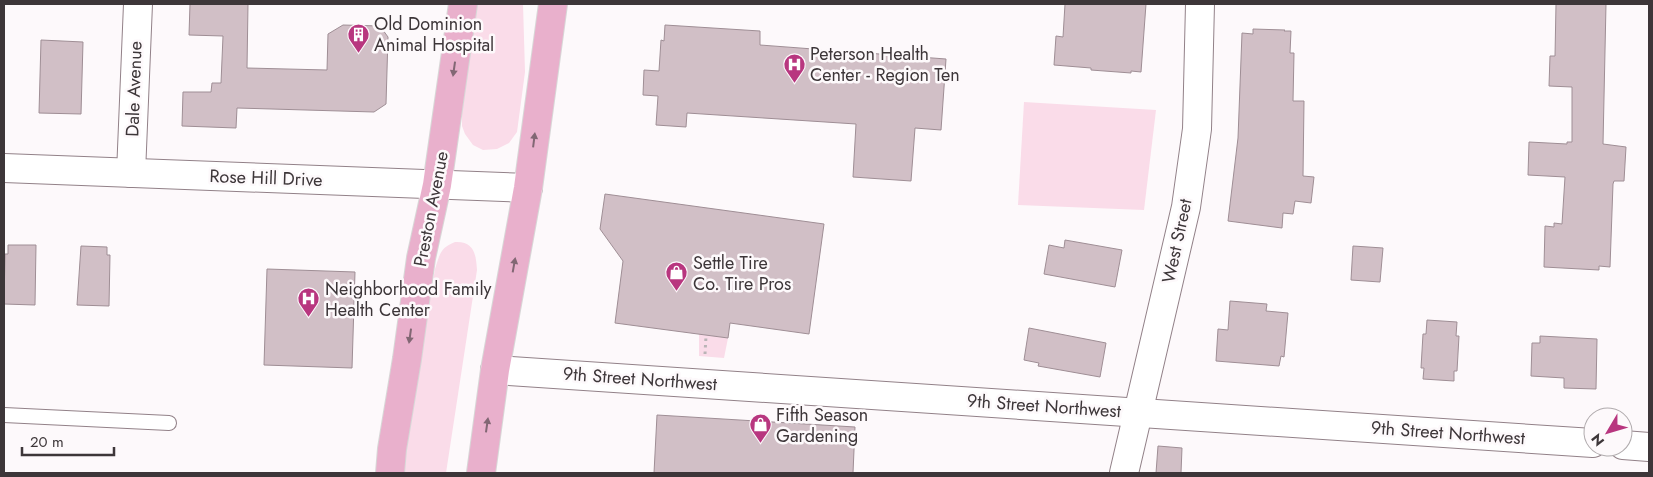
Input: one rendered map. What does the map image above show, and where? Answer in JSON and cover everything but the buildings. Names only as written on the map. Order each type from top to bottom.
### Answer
[{"type":"main road","name":"Preston Avenue","points":[[390,473],[421,258],[437,185],[463,4]]},
{"type":"main road","points":[[481,473],[495,370],[528,188],[553,4]]},
{"type":"street","name":"Dale Avenue","points":[[131,173],[138,4]]},
{"type":"street","name":"West Street","points":[[1124,473],[1186,207],[1197,129],[1200,4]]},
{"type":"street","name":"Rose Hill Drive","points":[[4,168],[528,188]]},
{"type":"street","name":"9th Street Northwest","points":[[495,370],[1583,442]]},
{"type":"street","points":[[1633,446],[1649,447]]},
{"type":"lane","points":[[4,415],[169,423]]},
{"type":"path","points":[[704,362],[706,336]]},
{"type":"shaded area","points":[[477,4],[523,4],[525,72],[517,132],[509,143],[497,149],[483,150],[473,145],[462,126],[462,113]]},
{"type":"shaded area","points":[[1024,102],[1156,110],[1144,210],[1018,205]]},
{"type":"shaded area","points":[[455,242],[461,242],[470,246],[475,254],[477,270],[446,473],[403,473],[410,418],[435,269],[443,249]]},
{"type":"shaded area","points":[[699,334],[728,338],[724,358],[699,356]]},
{"type":"place","name":"Old Dominion Animal Hospital","points":[[358,53]]},
{"type":"place","name":"Peterson Health Center - Region Ten","points":[[794,83]]},
{"type":"place","name":"Settle Tire Co. Tire Pros","points":[[677,292]]},
{"type":"place","name":"Neighborhood Family Health Center","points":[[309,318]]},
{"type":"place","name":"Fifth Season Gardening","points":[[760,444]]}]
